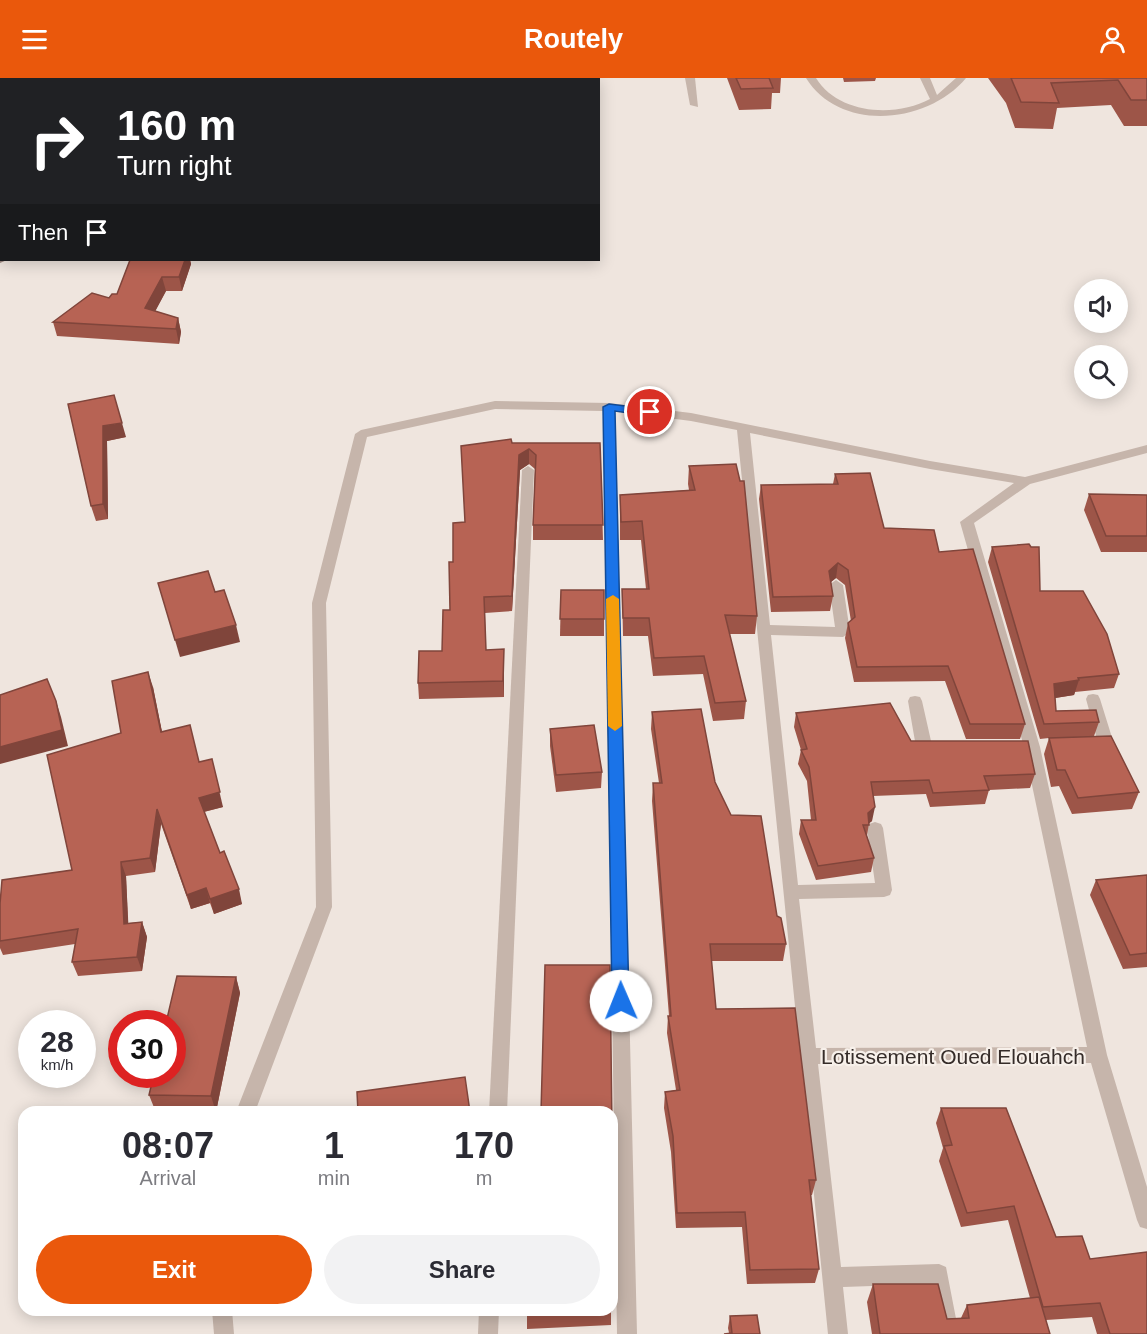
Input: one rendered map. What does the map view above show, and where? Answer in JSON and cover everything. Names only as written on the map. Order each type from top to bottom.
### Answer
[{"type":"street","points":[[690,78],[695,105]]},
{"type":"street","points":[[811,78],[828,98],[842,106],[878,113],[915,109],[948,92],[961,78]]},
{"type":"street","points":[[925,78],[935,100]]},
{"type":"street","points":[[247,1106],[324,907],[319,603],[361,434],[495,405],[609,407],[691,417],[930,465],[1025,481]]},
{"type":"street","points":[[609,407],[627,1334]]},
{"type":"street","points":[[743,428],[838,1334]]},
{"type":"street","points":[[1146,450],[1025,481],[968,522],[1038,747],[1098,1055],[1147,1220]]},
{"type":"street","points":[[498,1106],[528,470]]},
{"type":"street","points":[[763,630],[843,632],[836,585]]},
{"type":"street","points":[[1085,745],[1106,744],[1093,699]]},
{"type":"street","points":[[915,701],[924,747],[957,747]]},
{"type":"street","points":[[1011,747],[1038,747]]},
{"type":"street","points":[[790,892],[884,890],[875,828]]},
{"type":"street","name":"Lotissement Oued Elouahch","points":[[808,1056],[1098,1055]]},
{"type":"street","points":[[833,1277],[939,1274],[949,1334]]},
{"type":"street","points":[[222,1316],[224,1334]]},
{"type":"street","points":[[488,1334],[489,1316]]},
{"type":"building","points":[[736,78],[769,78],[773,88],[741,89]]},
{"type":"building","points":[[1011,78],[1147,78],[1147,100],[1131,100],[1118,80],[1051,83],[1059,103],[1021,102]]},
{"type":"building","points":[[130,261],[185,261],[179,277],[162,277],[145,308],[178,318],[176,329],[53,322],[92,293],[109,298],[112,294],[117,294]]},
{"type":"building","points":[[114,395],[122,423],[103,426],[103,504],[91,506],[68,404]]},
{"type":"building","points":[[511,439],[512,443],[600,443],[603,525],[533,525],[536,455],[529,449],[519,455],[512,596],[484,597],[486,650],[504,649],[503,681],[418,683],[419,651],[442,651],[443,610],[450,610],[449,562],[453,562],[453,523],[465,522],[461,446]]},
{"type":"building","points":[[736,464],[740,481],[744,481],[757,616],[725,615],[746,701],[715,703],[704,656],[654,658],[649,618],[623,618],[622,589],[649,589],[642,521],[621,522],[620,495],[695,490],[689,466]]},
{"type":"building","points":[[870,473],[884,528],[934,530],[939,552],[973,549],[1025,724],[970,724],[948,666],[857,667],[848,623],[855,617],[848,570],[838,563],[829,571],[833,596],[773,597],[761,485],[838,484],[835,474]]},
{"type":"building","points":[[1089,494],[1147,495],[1147,536],[1106,536]]},
{"type":"building","points":[[1029,544],[1031,547],[1039,547],[1040,591],[1083,591],[1107,634],[1119,674],[1078,678],[1079,680],[1054,684],[1056,711],[1096,710],[1099,722],[1044,724],[992,547]]},
{"type":"building","points":[[208,571],[215,592],[224,590],[236,625],[175,640],[158,583]]},
{"type":"building","points":[[561,590],[604,590],[604,619],[560,619]]},
{"type":"building","points":[[148,672],[161,732],[190,725],[199,762],[212,759],[220,792],[199,798],[220,853],[224,851],[239,889],[210,899],[206,888],[187,895],[157,809],[150,858],[121,862],[124,924],[142,922],[137,957],[72,962],[78,929],[0,941],[2,880],[72,870],[47,755],[121,733],[112,681]]},
{"type":"building","points":[[47,679],[56,701],[62,730],[0,747],[0,695]]},
{"type":"building","points":[[890,703],[911,741],[1028,741],[1035,774],[984,776],[989,790],[933,793],[929,780],[871,782],[875,807],[868,813],[869,825],[863,825],[874,858],[818,866],[801,820],[816,820],[809,767],[801,750],[807,749],[796,713]]},
{"type":"building","points":[[701,709],[715,782],[731,815],[761,816],[777,916],[781,918],[786,944],[710,944],[716,1009],[795,1008],[816,1180],[809,1180],[819,1269],[750,1270],[745,1212],[677,1213],[673,1136],[665,1092],[680,1090],[668,1016],[671,1016],[653,783],[662,783],[652,712]]},
{"type":"building","points":[[594,725],[602,772],[556,775],[550,729]]},
{"type":"building","points":[[1111,736],[1139,792],[1078,798],[1065,770],[1057,770],[1049,738]]},
{"type":"building","points":[[1147,875],[1147,953],[1130,955],[1096,880]]},
{"type":"building","points":[[545,965],[610,965],[612,1106],[541,1106]]},
{"type":"building","points":[[177,976],[236,977],[211,1096],[149,1095],[151,1088],[186,1088],[186,1010],[169,1010]]},
{"type":"building","points":[[465,1077],[469,1106],[358,1106],[357,1092]]},
{"type":"building","points":[[941,1108],[1006,1108],[1056,1237],[1082,1236],[1090,1259],[1147,1252],[1147,1334],[1110,1334],[1100,1303],[1043,1307],[1014,1206],[967,1213],[944,1146],[952,1145]]},
{"type":"building","points":[[873,1284],[938,1284],[947,1319],[969,1318],[967,1305],[1039,1297],[1050,1334],[880,1334]]},
{"type":"building","points":[[757,1315],[760,1334],[724,1334],[732,1333],[730,1316]]},
{"type":"slow traffic","points":[[613,599],[615,726]]},
{"type":"route","points":[[621,1001],[609,407],[650,412]]}]
